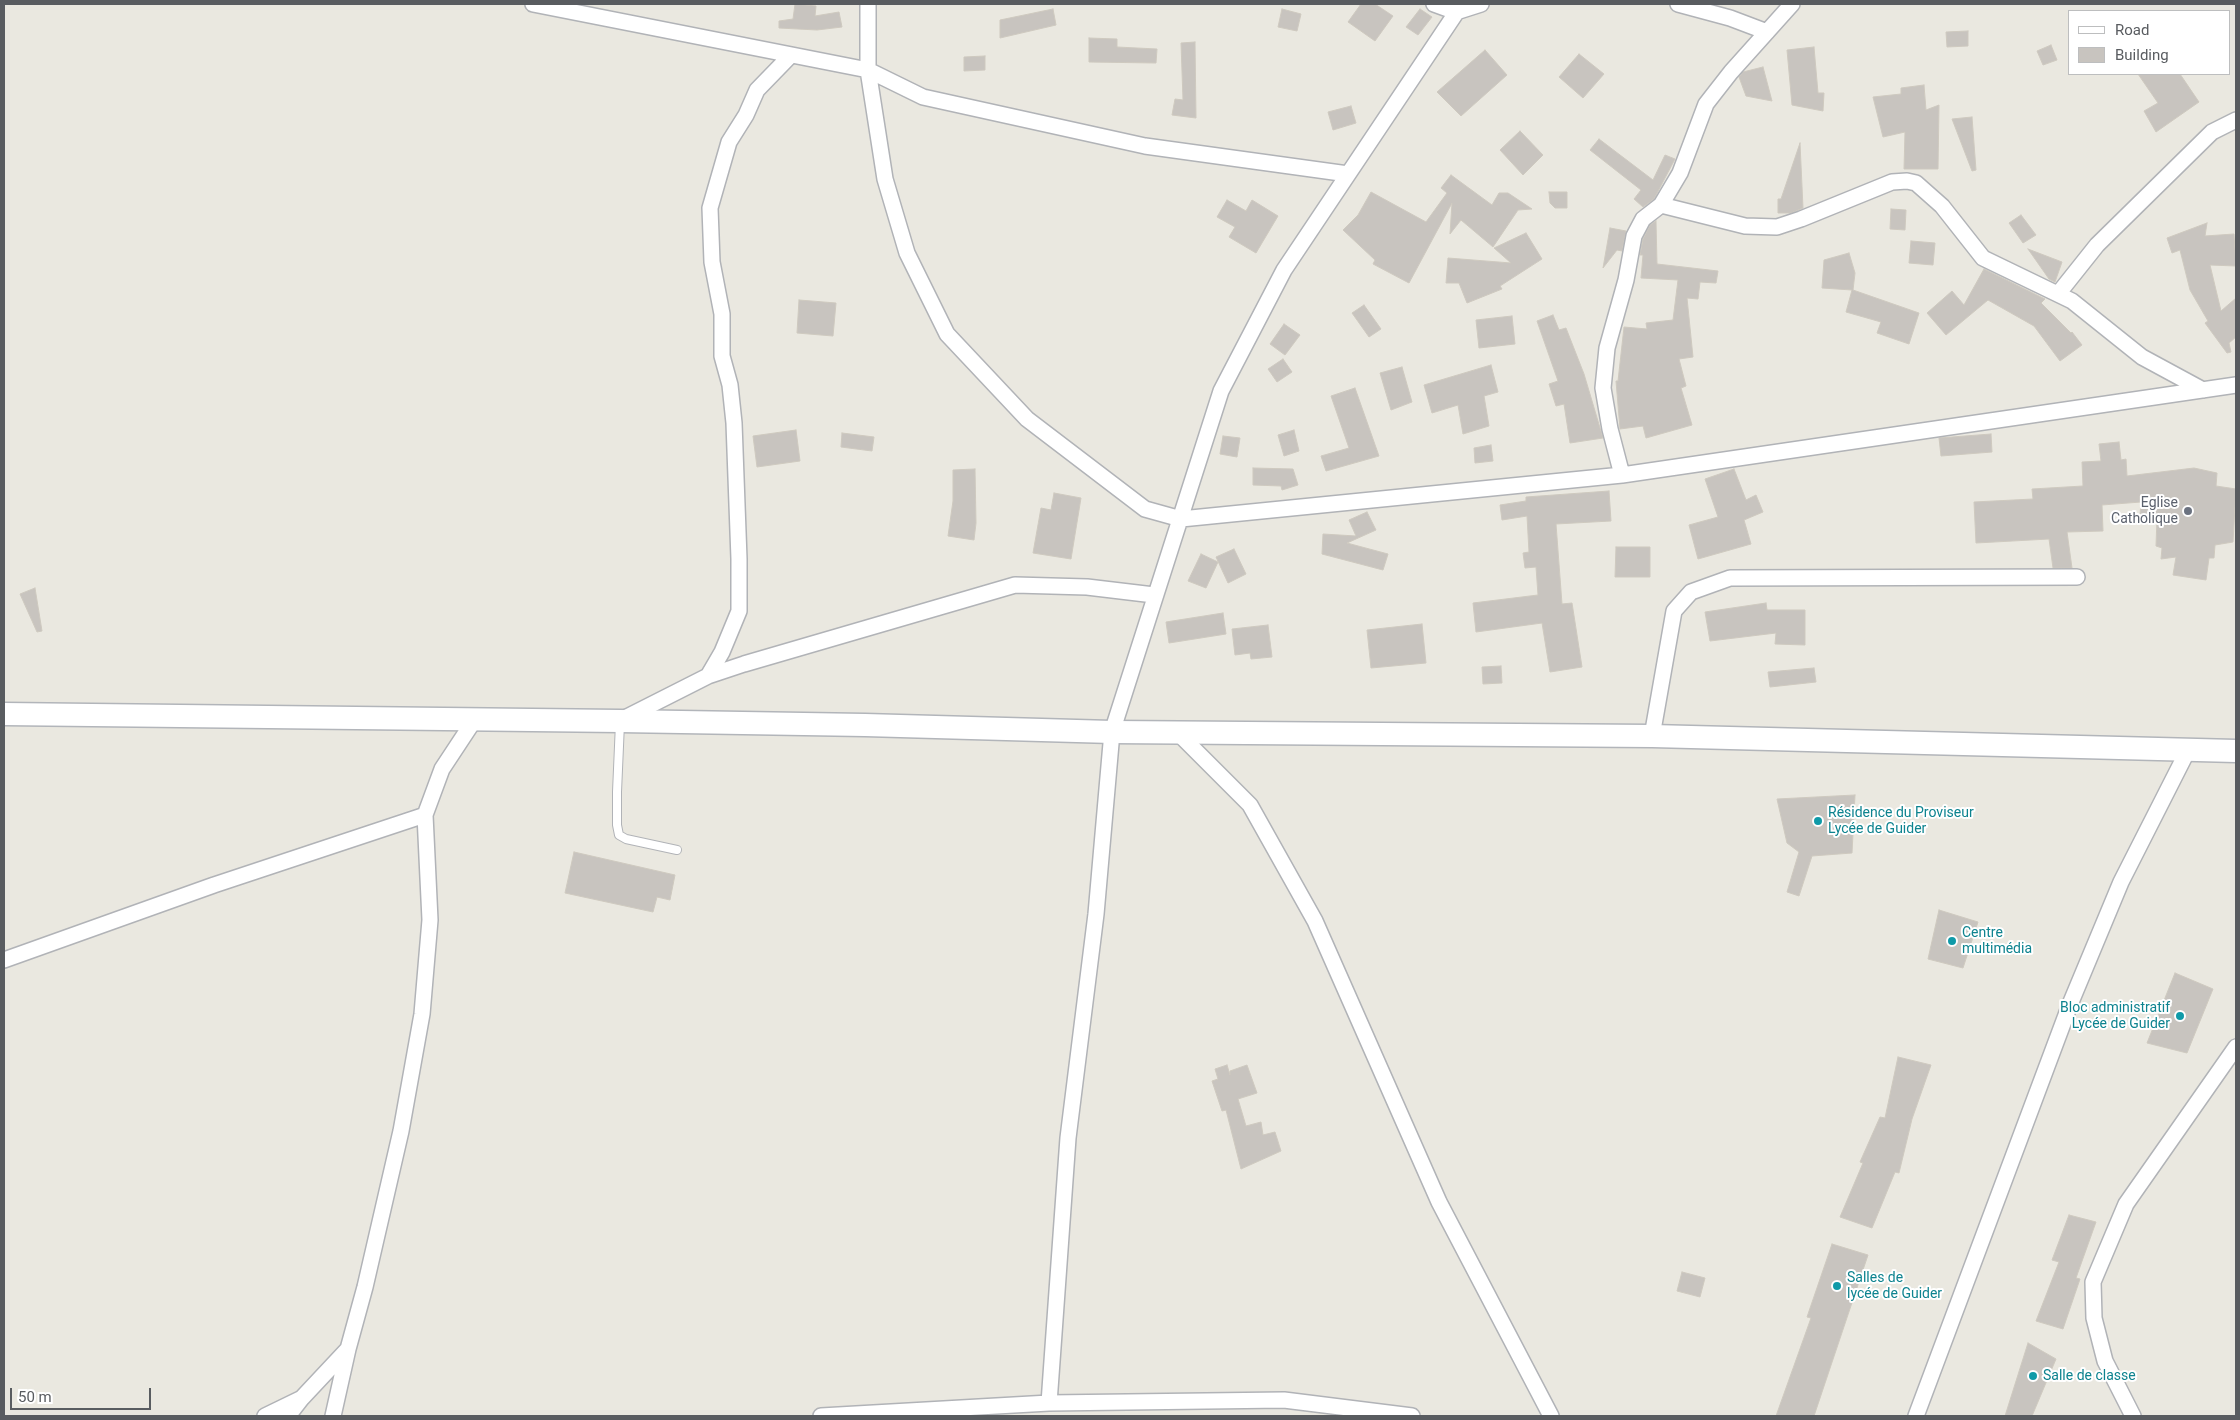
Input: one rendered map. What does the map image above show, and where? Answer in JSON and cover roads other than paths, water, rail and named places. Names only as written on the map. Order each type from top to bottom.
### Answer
[{"type":"main road","points":[[4,714],[620,721],[1178,733],[1652,736],[2236,751]]},
{"type":"street","points":[[533,4],[868,70],[923,97],[1145,146],[1348,174]]},
{"type":"street","points":[[868,4],[868,70],[885,179],[907,253],[947,334],[1027,419],[1145,509],[1181,519],[1622,475],[2236,385]]},
{"type":"street","points":[[1434,4],[1459,8],[1481,4]]},
{"type":"street","points":[[1678,4],[1730,18],[1767,32]]},
{"type":"street","points":[[1622,475],[1610,429],[1603,388],[1607,348],[1626,280],[1634,236],[1643,219],[1661,205],[1680,173],[1706,104],[1730,72],[1792,4]]},
{"type":"street","points":[[1049,1403],[1068,1138],[1096,914],[1112,732],[1154,595],[1181,519],[1221,391],[1284,270],[1459,8]]},
{"type":"street","points":[[708,676],[722,652],[739,611],[734,423],[730,385],[722,356],[722,314],[712,262],[710,208],[729,142],[746,115],[758,90],[790,55]]},
{"type":"street","points":[[2058,294],[2097,245],[2212,132],[2236,120]]},
{"type":"street","points":[[1661,205],[1745,226],[1777,227],[1892,182],[1907,181],[1916,183],[1942,206],[1984,258],[2072,301],[2142,357],[2203,390]]},
{"type":"street","points":[[1652,736],[1674,611],[1691,592],[1730,578],[2077,577]]},
{"type":"street","points":[[620,721],[708,676],[1015,585],[1087,587],[1154,595]]},
{"type":"street","points":[[333,1416],[401,1130],[422,1014],[430,920],[425,815],[442,769],[475,719]]},
{"type":"street","points":[[1178,733],[1250,805],[1315,921],[1439,1202],[1551,1416]]},
{"type":"street","points":[[1916,1416],[2071,1002],[2121,882],[2188,750]]},
{"type":"street","points":[[4,960],[214,884],[425,815]]},
{"type":"street","points":[[2132,1416],[2105,1361],[2094,1318],[2093,1282],[2126,1204],[2236,1047]]},
{"type":"street","points":[[288,1416],[302,1398],[348,1349]]},
{"type":"street","points":[[265,1416],[302,1398]]},
{"type":"street","points":[[821,1416],[1049,1403],[1185,1409],[1284,1400],[1412,1416]]},
{"type":"lane","points":[[620,721],[616,792],[619,835],[626,839],[678,850]]},
{"type":"place","name":"Eglise Catholique","points":[[2188,511]]},
{"type":"place","name":"Résidence du Proviseur Lycée de Guider","points":[[1818,821]]},
{"type":"place","name":"Centre multimédia","points":[[1952,941]]},
{"type":"place","name":"Bloc administratif Lycée de Guider","points":[[2180,1016]]},
{"type":"place","name":"Salles de lycée de Guider","points":[[1837,1286]]},
{"type":"place","name":"Salle de classe","points":[[2033,1376]]}]
